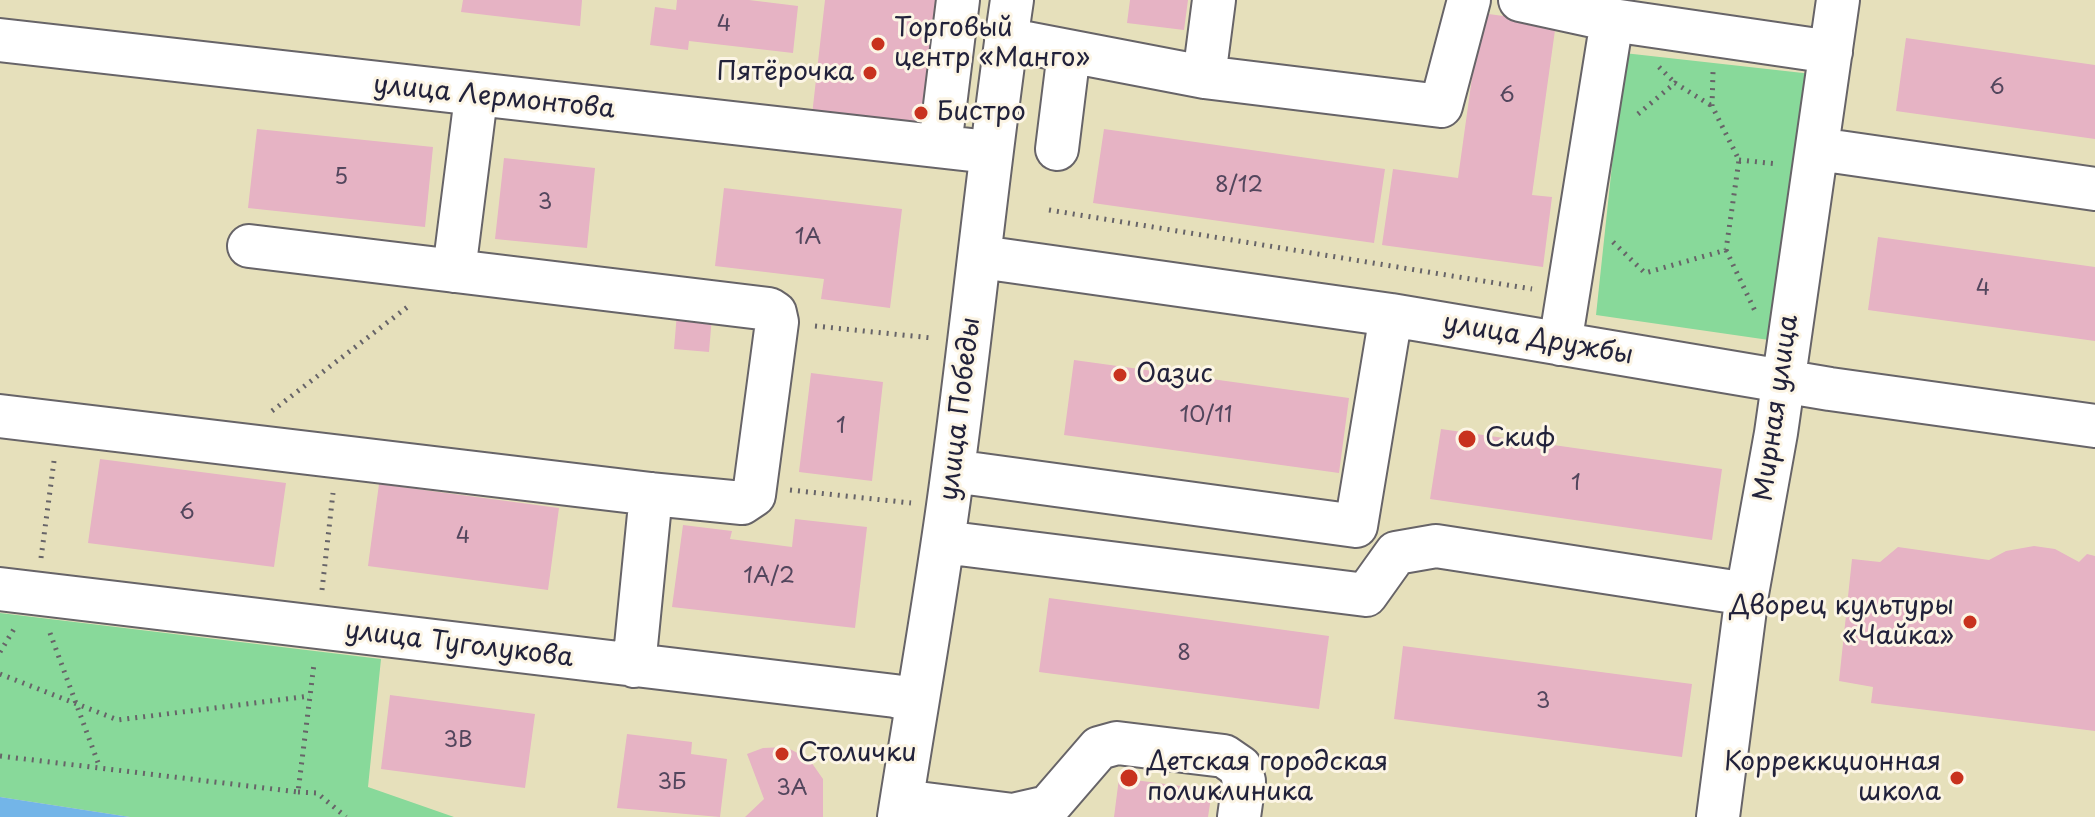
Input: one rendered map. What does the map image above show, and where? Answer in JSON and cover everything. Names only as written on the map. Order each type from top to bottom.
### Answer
[{"type":"street","points":[[940,146],[958,0]]},
{"type":"street","points":[[1204,77],[1214,0]]},
{"type":"street","points":[[1009,20],[1069,52],[1204,77],[1441,106],[1469,0]]},
{"type":"street","points":[[1520,0],[1612,20],[1831,52]]},
{"type":"street","name":"Мирная улица","points":[[1718,817],[1747,594],[1818,149],[1838,0]]},
{"type":"street","name":"улица Победы","points":[[901,809],[953,471],[981,257],[989,152],[1009,20]]},
{"type":"street","points":[[1560,344],[1612,20]]},
{"type":"street","name":"улица Лермонтова","points":[[0,40],[476,97],[989,152]]},
{"type":"street","points":[[1057,149],[1069,52]]},
{"type":"street","points":[[454,271],[476,97]]},
{"type":"street","points":[[1818,149],[2095,189]]},
{"type":"street","points":[[0,416],[742,503],[750,500],[757,487],[777,322],[775,313],[769,309],[249,246]]},
{"type":"street","name":"улица Дружбы","points":[[981,257],[1391,315],[1782,381],[2095,426]]},
{"type":"street","points":[[953,471],[1356,526],[1391,315]]},
{"type":"street","points":[[634,666],[651,494]]},
{"type":"street","points":[[943,542],[1366,595],[1396,553],[1436,546],[1747,594]]},
{"type":"street","name":"улица Туголукова","points":[[0,589],[895,696],[917,702]]},
{"type":"street","points":[[901,809],[1013,815],[1048,807],[1099,748],[1117,743],[1224,756],[1240,767],[1244,781],[1239,817]]},
{"type":"path","points":[[1714,35],[1712,106],[1739,160],[1726,250],[1756,314]]},
{"type":"path","points":[[1636,126],[1639,112],[1675,83],[1712,106]]},
{"type":"path","points":[[1049,210],[1568,295]]},
{"type":"path","points":[[1616,227],[1613,242],[1645,273],[1726,250]]},
{"type":"path","points":[[230,443],[454,271]]},
{"type":"path","points":[[777,322],[941,339]]},
{"type":"path","points":[[298,792],[337,456]]},
{"type":"path","points":[[757,487],[920,504]]},
{"type":"path","points":[[0,674],[118,720],[310,696]]},
{"type":"path","points":[[0,756],[317,793],[346,817]]},
{"type":"green space","points":[[1624,53],[1812,74],[1769,340],[1596,315]]},
{"type":"green space","points":[[0,613],[381,659],[368,787],[454,817],[130,817],[0,797]]},
{"type":"water","points":[[0,797],[130,817],[0,817]]},
{"type":"building","points":[[463,0],[582,0],[580,26],[461,12]]},
{"type":"building","points":[[677,0],[749,0],[798,6],[793,53],[689,41],[688,50],[650,45],[655,7],[676,10]]},
{"type":"building","name":"Торговый центр «Манго»","points":[[825,0],[941,0],[926,128],[812,115]]},
{"type":"building","points":[[1130,0],[1188,0],[1184,30],[1127,23]]},
{"type":"building","points":[[1481,13],[1556,23],[1532,195],[1552,197],[1543,267],[1382,245],[1393,169],[1458,178]]},
{"type":"building","points":[[1906,38],[2095,65],[2095,139],[1896,111]]},
{"type":"building","points":[[257,129],[433,147],[425,227],[248,208]]},
{"type":"building","points":[[1104,129],[1385,169],[1374,243],[1093,203]]},
{"type":"building","points":[[504,158],[595,168],[587,248],[495,239]]},
{"type":"building","points":[[724,188],[902,209],[890,308],[821,299],[824,279],[715,266]]},
{"type":"building","points":[[1878,237],[2095,267],[2095,341],[1868,310]]},
{"type":"building","points":[[677,313],[712,316],[709,352],[674,349]]},
{"type":"building","points":[[1074,360],[1349,398],[1339,473],[1064,435]]},
{"type":"building","points":[[811,373],[883,382],[872,481],[799,472]]},
{"type":"building","points":[[1441,429],[1722,469],[1712,540],[1430,499]]},
{"type":"building","points":[[100,459],[286,483],[274,567],[88,543]]},
{"type":"building","points":[[379,484],[559,508],[548,590],[368,566]]},
{"type":"building","points":[[795,519],[867,527],[855,628],[672,607],[683,525],[732,531],[730,539],[792,547]]},
{"type":"building","name":"Дворец культуры «Чайка»","points":[[2034,546],[2055,549],[2079,562],[2087,554],[2095,556],[2095,731],[1871,703],[1873,687],[1839,681],[1852,559],[1880,562],[1898,547],[1989,560],[2006,551]]},
{"type":"building","points":[[1049,598],[1329,636],[1319,709],[1039,672]]},
{"type":"building","points":[[1403,646],[1692,684],[1682,757],[1394,719]]},
{"type":"building","points":[[390,695],[535,714],[525,788],[381,769]]},
{"type":"building","points":[[627,734],[692,742],[691,754],[727,759],[720,817],[617,808]]},
{"type":"building","points":[[786,747],[809,759],[823,779],[823,817],[745,817],[764,799],[747,754],[763,748]]},
{"type":"building","points":[[1119,778],[1212,790],[1208,817],[1114,817]]},
{"type":"place","name":"Торговый центр «Манго»","points":[[878,44]]},
{"type":"place","name":"Пятёрочка","points":[[870,73]]},
{"type":"place","name":"Бистро","points":[[921,113]]},
{"type":"place","name":"Оазис","points":[[1120,375]]},
{"type":"place","name":"Скиф","points":[[1467,439]]},
{"type":"place","name":"Дворец культуры «Чайка»","points":[[1970,622]]},
{"type":"place","name":"Столички","points":[[782,754]]},
{"type":"place","name":"Детская городская поликлиника","points":[[1129,778]]},
{"type":"place","name":"Корреккционная школа","points":[[1957,778]]}]
